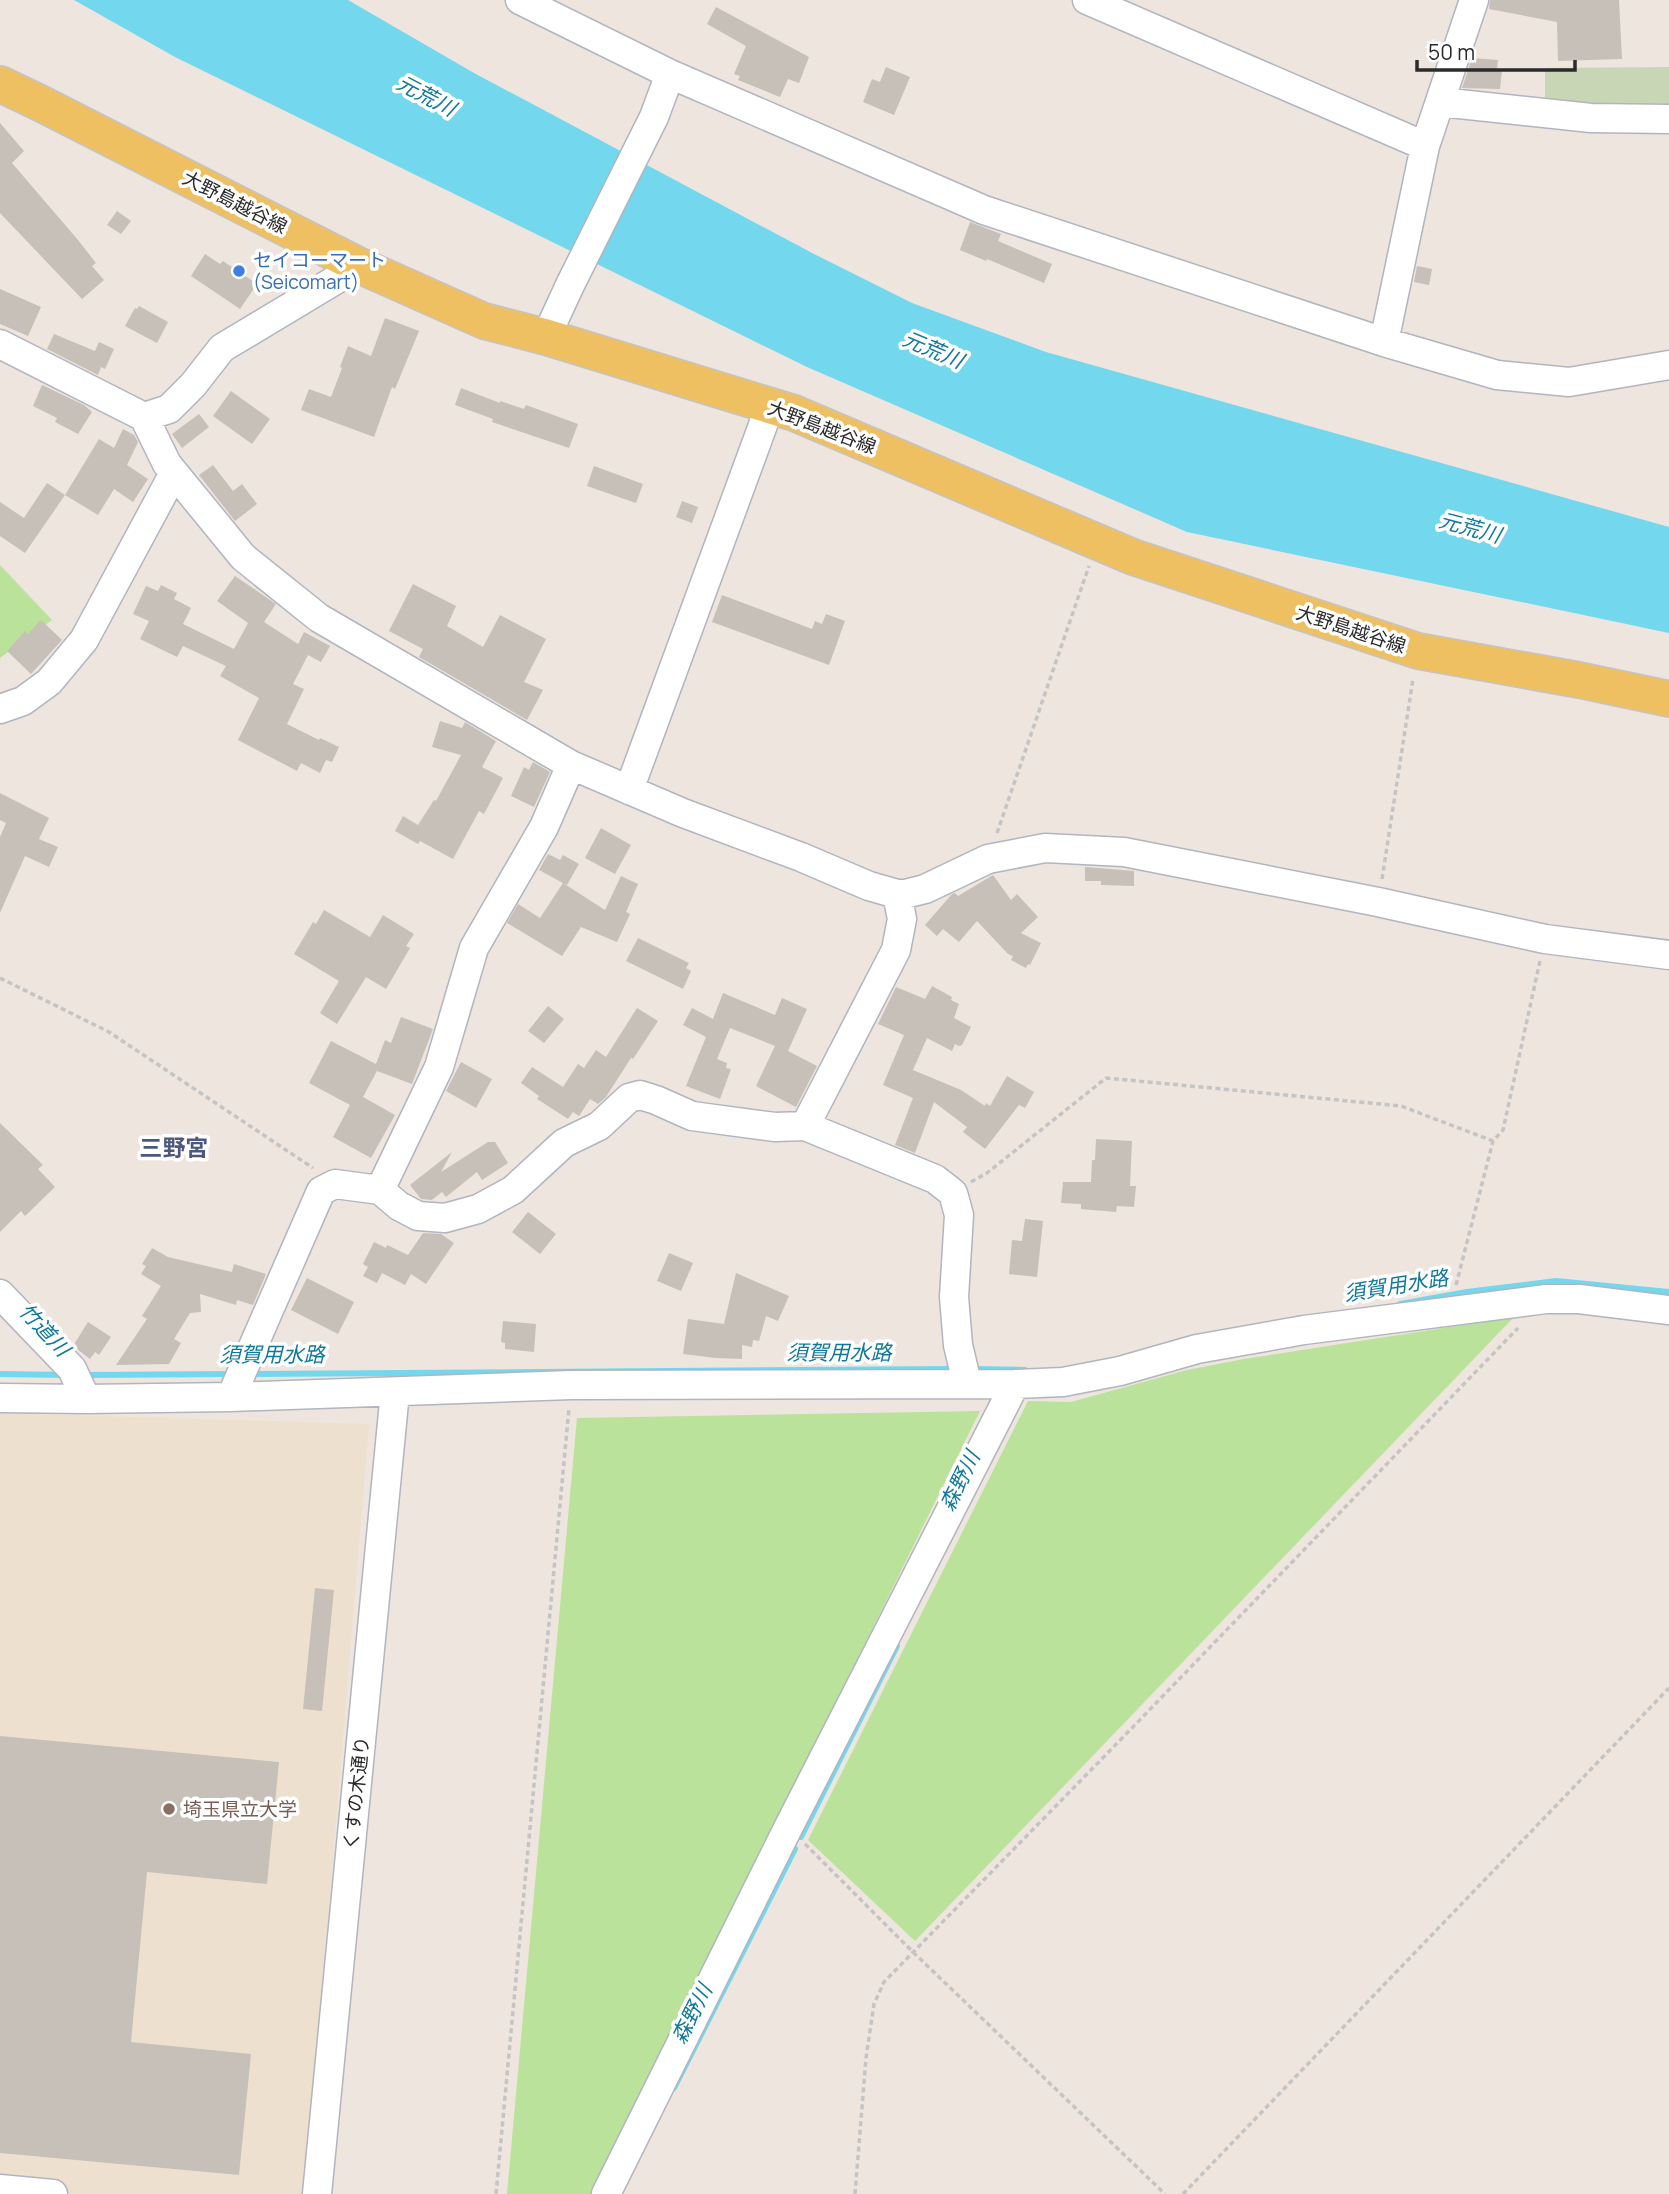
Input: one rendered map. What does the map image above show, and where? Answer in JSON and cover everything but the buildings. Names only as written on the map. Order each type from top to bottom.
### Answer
[{"type":"main road","name":"大野島越谷線","points":[[0,84],[356,264],[484,320],[794,413],[1133,557],[1418,651],[1669,699]]},
{"type":"street","points":[[520,0],[670,74],[984,210],[1384,342],[1497,375],[1569,382],[1669,365]]},
{"type":"street","points":[[1087,0],[1425,146]]},
{"type":"street","points":[[1384,342],[1425,146],[1474,0]]},
{"type":"street","points":[[546,337],[654,117],[670,74]]},
{"type":"street","points":[[1440,102],[1591,118],[1669,118]]},
{"type":"street","points":[[144,417],[169,409],[193,385],[222,348],[337,279],[356,264]]},
{"type":"street","points":[[0,344],[144,417],[167,464],[243,557],[319,618],[571,765],[683,813],[801,857],[869,886],[905,894],[925,889],[988,859],[1045,848],[1124,852],[1378,902],[1545,939],[1669,954]]},
{"type":"street","points":[[629,790],[770,406]]},
{"type":"street","points":[[0,709],[23,701],[49,682],[84,640],[174,473]]},
{"type":"street","points":[[380,1190],[439,1067],[474,948],[544,827],[571,765]]},
{"type":"street","points":[[805,1126],[896,950],[902,919],[897,894]]},
{"type":"street","points":[[231,1397],[321,1191],[335,1184],[380,1190],[399,1206],[418,1216],[445,1218],[478,1209],[513,1189],[564,1143],[599,1126],[629,1098],[640,1095],[692,1116],[775,1128],[805,1126],[935,1179],[953,1192],[960,1214],[954,1297],[958,1345],[967,1383]]},
{"type":"street","points":[[0,1294],[72,1368],[86,1399]]},
{"type":"street","points":[[0,1398],[231,1397],[571,1385],[1063,1382],[1120,1371],[1198,1349],[1304,1331],[1457,1297],[1579,1299],[1669,1310]]},
{"type":"street","points":[[606,2194],[788,1828],[1015,1384]]},
{"type":"street","name":"くすの木通り","points":[[317,2194],[395,1392]]},
{"type":"street","points":[[0,2189],[53,2194]]},
{"type":"path","points":[[988,859],[1090,563]]},
{"type":"path","points":[[1378,902],[1418,651]]},
{"type":"path","points":[[1457,1297],[1493,1141],[1503,1130],[1545,939]]},
{"type":"path","points":[[0,978],[109,1032],[335,1184]]},
{"type":"path","points":[[953,1192],[986,1173],[1107,1078],[1401,1106],[1493,1141]]},
{"type":"path","points":[[855,2194],[866,2058],[874,2004],[884,1982],[1546,1299]]},
{"type":"path","points":[[496,2194],[571,1385]]},
{"type":"path","points":[[1182,2194],[1669,1688]]},
{"type":"path","points":[[804,1843],[914,1953],[1165,2194]]},
{"type":"shaded area","name":"埼玉県立大学","points":[[0,1413],[369,1424],[305,2194],[0,2194]]},
{"type":"green space","points":[[1669,67],[1669,111],[1545,108],[1545,68]]},
{"type":"green space","points":[[0,565],[52,620],[0,658]]},
{"type":"green space","points":[[1514,1317],[915,1941],[808,1840],[1028,1401],[1071,1402],[1187,1370],[1244,1359]]},
{"type":"green space","points":[[980,1411],[593,2194],[507,2194],[577,1418]]},
{"type":"water","name":"元荒川","points":[[74,0],[348,0],[474,73],[814,254],[912,303],[1046,352],[1669,527],[1669,633],[1187,532],[807,367],[175,57]]},
{"type":"waterway","name":"須賀用水路","points":[[1400,1304],[1556,1281],[1669,1292]]},
{"type":"waterway","name":"須賀用水路","points":[[248,1374],[955,1369]]},
{"type":"waterway","name":"須賀用水路","points":[[973,1369],[1025,1370]]},
{"type":"waterway","name":"須賀用水路","points":[[0,1374],[66,1375]]},
{"type":"waterway","name":"須賀用水路","points":[[84,1375],[234,1374]]},
{"type":"waterway","name":"森野川","points":[[801,1837],[897,1646]]},
{"type":"waterway","name":"森野川","points":[[674,2088],[795,1849]]},
{"type":"place","name":"セイコーマート (Seicomart)","points":[[239,271]]},
{"type":"place","name":"埼玉県立大学","points":[[169,1809]]},
{"type":"district","name":"三野宮","points":[[174,1148]]},
{"type":"water label","name":"竹道川","points":[[44,1330]]}]
